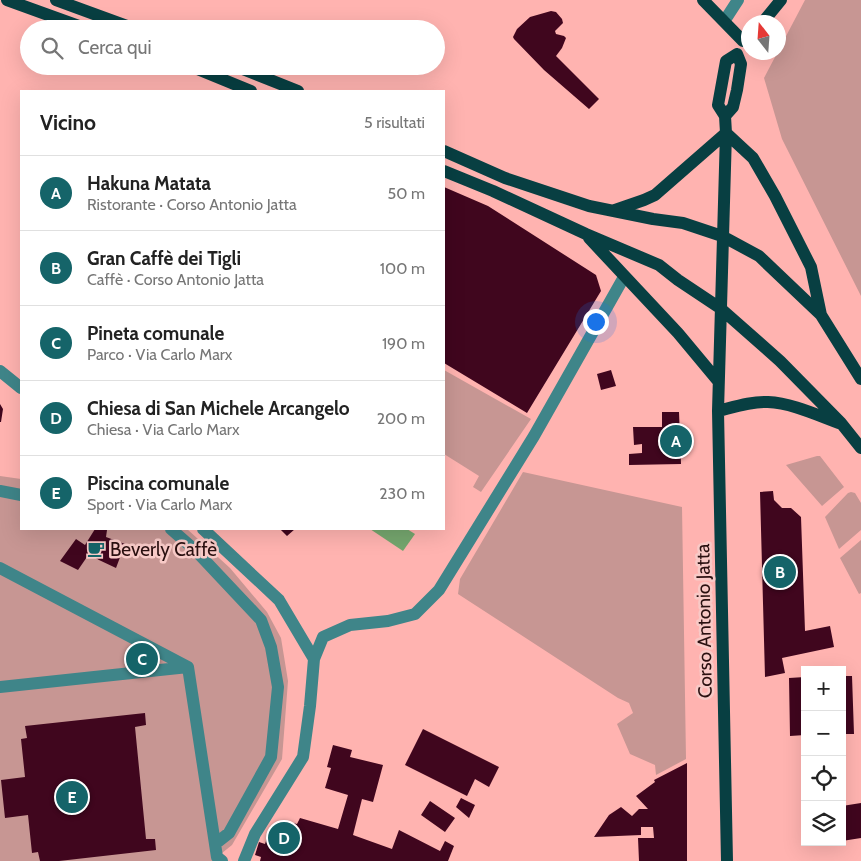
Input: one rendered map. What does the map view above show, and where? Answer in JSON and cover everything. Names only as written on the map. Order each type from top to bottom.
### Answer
[{"type":"main road","points":[[7,0],[62,20]]},
{"type":"main road","points":[[56,0],[110,20]]},
{"type":"main road","points":[[703,0],[741,34]]},
{"type":"main road","points":[[769,15],[781,0]]},
{"type":"main road","name":"Corso Antonio Jatta","points":[[727,861],[718,411],[726,132],[725,116],[718,105],[726,61],[737,54],[741,47]]},
{"type":"main road","points":[[212,75],[249,90]]},
{"type":"main road","points":[[258,75],[295,90]]},
{"type":"main road","points":[[612,211],[655,195],[726,132],[753,158],[775,196],[811,267],[821,315]]},
{"type":"main road","points":[[445,151],[505,178],[589,206],[683,223],[722,236],[759,256],[821,315],[861,378]]},
{"type":"main road","points":[[445,171],[659,265],[720,308],[780,361],[841,423],[861,448]]},
{"type":"main road","points":[[586,234],[678,333],[718,381]]},
{"type":"main road","points":[[718,411],[751,403],[768,402],[796,408],[841,423]]},
{"type":"street","points":[[725,20],[738,0]]},
{"type":"street","points":[[244,861],[255,834],[304,757],[314,659],[323,637],[350,625],[388,621],[414,614],[440,590],[534,436],[624,277]]},
{"type":"street","points":[[0,371],[20,387]]},
{"type":"street","points":[[0,492],[20,495]]},
{"type":"street","points":[[172,530],[196,551],[261,620],[272,647],[278,687],[271,757],[229,833],[215,844]]},
{"type":"street","points":[[204,530],[280,600],[314,659]]},
{"type":"street","points":[[0,568],[188,667]]},
{"type":"street","points":[[188,667],[216,857],[222,861]]},
{"type":"street","points":[[0,687],[188,667]]},
{"type":"shaded area","points":[[805,0],[861,0],[861,296],[782,139],[764,78],[773,60],[786,60],[786,36]]},
{"type":"shaded area","points":[[445,371],[531,419],[481,492],[473,487],[479,476],[445,455]]},
{"type":"shaded area","points":[[820,456],[844,487],[822,506],[786,465]]},
{"type":"shaded area","points":[[523,472],[682,507],[686,759],[656,775],[655,765],[630,754],[617,724],[633,713],[629,703],[618,698],[458,594],[460,579]]},
{"type":"shaded area","points":[[0,476],[20,479],[20,530],[188,530],[230,568],[267,612],[281,638],[288,681],[282,759],[232,845],[217,857],[216,861],[0,861]]},
{"type":"shaded area","points":[[851,492],[855,493],[861,503],[861,530],[839,549],[825,517]]},
{"type":"shaded area","points":[[372,530],[409,530],[415,534],[403,551]]},
{"type":"shaded area","points":[[861,540],[861,593],[859,594],[840,558]]},
{"type":"building","points":[[551,11],[556,12],[563,23],[555,31],[556,34],[566,38],[556,56],[599,99],[589,109],[544,70],[513,37],[517,29],[530,17]]},
{"type":"building","points":[[445,187],[488,206],[596,275],[601,291],[527,413],[445,364]]},
{"type":"building","points":[[611,370],[616,386],[601,390],[597,374]]},
{"type":"building","points":[[0,404],[3,409],[1,422],[0,422]]},
{"type":"building","points":[[662,412],[679,412],[681,464],[629,465],[629,454],[642,453],[642,444],[634,445],[633,427],[662,427]]},
{"type":"building","points":[[773,491],[774,500],[782,508],[791,508],[801,517],[805,631],[830,626],[834,647],[782,658],[785,673],[765,677],[760,492]]},
{"type":"building","name":"Beverly Caffè","points":[[94,530],[107,530],[106,537],[125,544],[116,568],[89,554],[78,570],[60,561],[76,539],[85,545]]},
{"type":"building","points":[[281,530],[294,530],[287,536]]},
{"type":"building","points":[[846,676],[852,676],[854,734],[846,734]]},
{"type":"building","points":[[801,677],[801,735],[790,736],[789,678]]},
{"type":"building","points":[[145,713],[146,725],[135,727],[146,839],[155,839],[156,850],[59,861],[40,861],[38,852],[32,853],[28,815],[5,818],[1,780],[25,777],[21,739],[27,738],[25,726]]},
{"type":"building","points":[[423,729],[499,767],[489,787],[475,779],[467,796],[405,765]]},
{"type":"building","points":[[333,745],[352,750],[350,757],[383,765],[373,802],[362,799],[353,835],[392,849],[399,830],[440,851],[445,841],[454,846],[448,861],[260,861],[261,857],[255,855],[259,842],[265,844],[271,826],[283,821],[297,824],[300,818],[338,829],[348,795],[325,788],[331,768],[327,767]]},
{"type":"building","points":[[687,763],[687,861],[639,861],[638,838],[654,838],[653,827],[641,827],[641,835],[594,837],[609,815],[621,807],[632,816],[639,809],[648,809],[636,796],[655,782],[654,780]]},
{"type":"building","points":[[461,798],[475,805],[469,818],[456,807]]},
{"type":"building","points":[[430,801],[455,818],[445,832],[421,815]]},
{"type":"building","points":[[861,803],[861,838],[846,840],[846,805]]},
{"type":"place","name":"Hakuna Matata","points":[[676,441]]},
{"type":"place","name":"Beverly Caffè","points":[[96,549]]},
{"type":"place","name":"Gran Caffè dei Tigli","points":[[780,572]]},
{"type":"place","name":"Pineta comunale","points":[[142,659]]},
{"type":"place","name":"Piscina comunale","points":[[72,797]]},
{"type":"place","name":"Chiesa di San Michele Arcangelo","points":[[284,838]]}]
